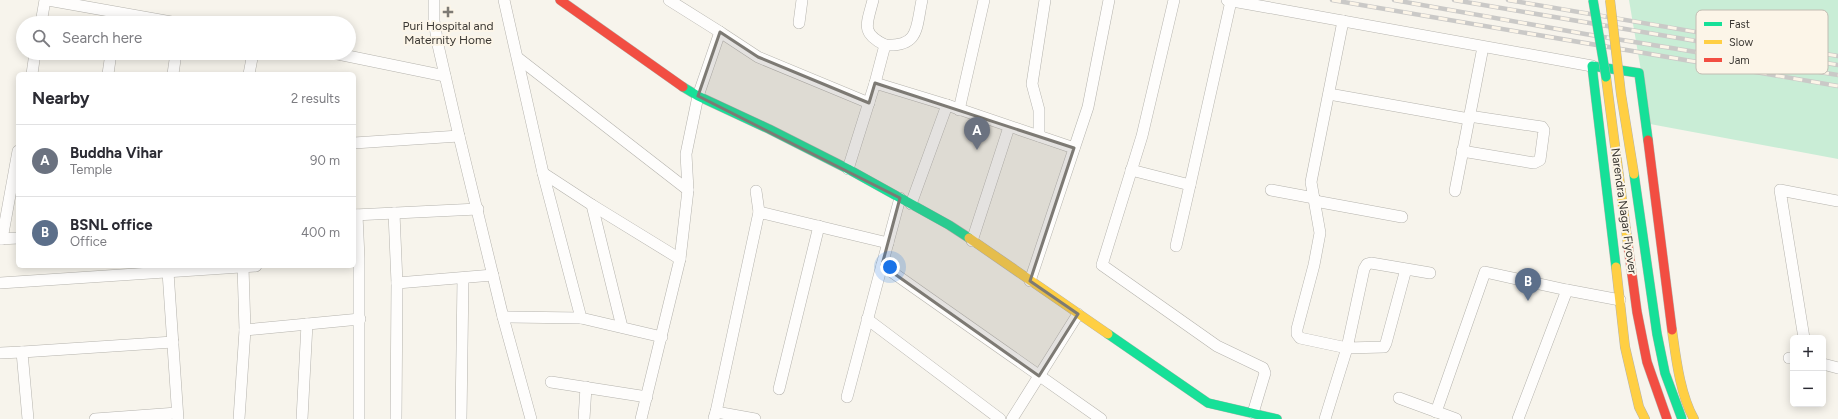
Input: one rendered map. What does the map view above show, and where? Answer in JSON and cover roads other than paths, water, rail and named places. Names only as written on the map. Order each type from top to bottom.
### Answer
[{"type":"street","points":[[43,16],[46,0],[109,16]]},
{"type":"street","points":[[434,0],[434,21],[459,136],[478,209],[503,317],[531,419]]},
{"type":"street","points":[[504,0],[543,173],[581,318]]},
{"type":"street","points":[[560,0],[575,5],[669,78],[698,96],[769,129],[848,169],[949,225],[1208,403],[1277,419]]},
{"type":"street","points":[[669,0],[758,57],[869,103]]},
{"type":"street","points":[[799,23],[802,0]]},
{"type":"street","points":[[873,0],[868,20],[868,33],[872,38],[885,45],[899,46],[910,40],[914,34],[922,0]]},
{"type":"street","points":[[958,110],[984,0]]},
{"type":"street","points":[[1039,136],[1039,110],[1032,84],[1045,0]]},
{"type":"street","points":[[1030,281],[1088,107],[1109,0]]},
{"type":"street","points":[[1174,0],[1142,136],[1102,265],[1217,346],[1263,368],[1265,373],[1253,413]]},
{"type":"street","points":[[1176,246],[1229,0],[1483,47],[1639,73],[1673,346],[1689,410],[1694,419]]},
{"type":"street","name":"Narendra Nagar Flyover","points":[[1594,0],[1607,85],[1637,312],[1647,362],[1667,419]]},
{"type":"street","name":"Narendra Nagar Flyover","points":[[1610,0],[1621,94],[1643,227],[1657,334],[1666,373],[1682,419]]},
{"type":"street","points":[[1343,21],[1311,182],[1320,233],[1314,265],[1297,334],[1300,338],[1347,348],[1384,347],[1406,269]]},
{"type":"street","points":[[642,419],[680,259],[688,190],[686,154],[698,96],[720,32]]},
{"type":"street","points":[[848,169],[875,84],[885,45]]},
{"type":"street","points":[[1455,191],[1483,47]]},
{"type":"street","points":[[356,58],[446,76]]},
{"type":"street","points":[[518,58],[688,190]]},
{"type":"street","points":[[32,72],[35,60]]},
{"type":"street","points":[[108,72],[110,60]]},
{"type":"street","points":[[173,72],[175,60]]},
{"type":"street","points":[[249,72],[252,60]]},
{"type":"street","points":[[1592,66],[1625,347],[1639,407],[1645,419]]},
{"type":"street","points":[[875,84],[946,105],[1074,148]]},
{"type":"street","points":[[1329,94],[1469,117],[1542,127],[1544,130],[1540,160],[1534,163],[1462,151]]},
{"type":"street","points":[[911,204],[946,105]]},
{"type":"street","points":[[972,241],[1009,127]]},
{"type":"street","points":[[356,143],[459,136]]},
{"type":"street","points":[[16,161],[1,239],[16,238]]},
{"type":"street","points":[[1131,170],[1190,185]]},
{"type":"street","points":[[543,173],[680,259]]},
{"type":"street","points":[[1271,190],[1402,217]]},
{"type":"street","points":[[1804,335],[1780,190],[1838,201]]},
{"type":"street","points":[[755,419],[715,416],[759,212],[756,191]]},
{"type":"street","points":[[847,397],[900,198]]},
{"type":"street","points":[[592,205],[622,327]]},
{"type":"street","points":[[356,215],[478,209]]},
{"type":"street","points":[[759,212],[888,243]]},
{"type":"street","points":[[394,213],[397,283],[396,419]]},
{"type":"street","points":[[780,389],[819,226]]},
{"type":"street","points":[[356,258],[360,319],[359,419]]},
{"type":"street","points":[[1325,419],[1347,348],[1364,269],[1367,264],[1371,263],[1430,273]]},
{"type":"street","points":[[882,264],[1101,419]]},
{"type":"street","points":[[0,283],[228,268]]},
{"type":"street","points":[[239,419],[245,330],[243,268]]},
{"type":"street","points":[[95,419],[177,416],[168,272]]},
{"type":"street","points":[[1436,412],[1485,272],[1620,300]]},
{"type":"street","points":[[397,283],[493,276]]},
{"type":"street","points":[[461,419],[463,278]]},
{"type":"street","points":[[1518,419],[1567,290]]},
{"type":"street","points":[[1012,419],[1078,314]]},
{"type":"street","points":[[503,317],[581,318],[662,337]]},
{"type":"street","points":[[245,330],[360,319]]},
{"type":"street","points":[[867,319],[1000,419]]},
{"type":"street","points":[[302,419],[307,324]]},
{"type":"street","points":[[0,353],[172,342]]},
{"type":"street","points":[[22,352],[28,419]]},
{"type":"street","points":[[1826,365],[1838,368]]},
{"type":"street","points":[[551,382],[647,397]]},
{"type":"street","points":[[584,419],[586,387]]},
{"type":"street","points":[[1399,398],[1456,419]]},
{"type":"railway","points":[[1332,0],[1696,62]]},
{"type":"railway","points":[[1394,0],[1696,52]]},
{"type":"railway","points":[[1454,0],[1696,41]]},
{"type":"railway","points":[[1508,0],[1696,32]]},
{"type":"railway","points":[[1828,54],[1838,56]]},
{"type":"railway","points":[[1828,63],[1838,65]]},
{"type":"railway","points":[[1828,73],[1838,75]]},
{"type":"railway","points":[[1767,74],[1838,86]]},
{"type":"place","name":"Puri Hospital and Maternity Home","points":[[448,12]]},
{"type":"place","name":"Buddha Vihar","points":[[977,150]]},
{"type":"place","name":"BSNL office","points":[[1528,301]]}]
